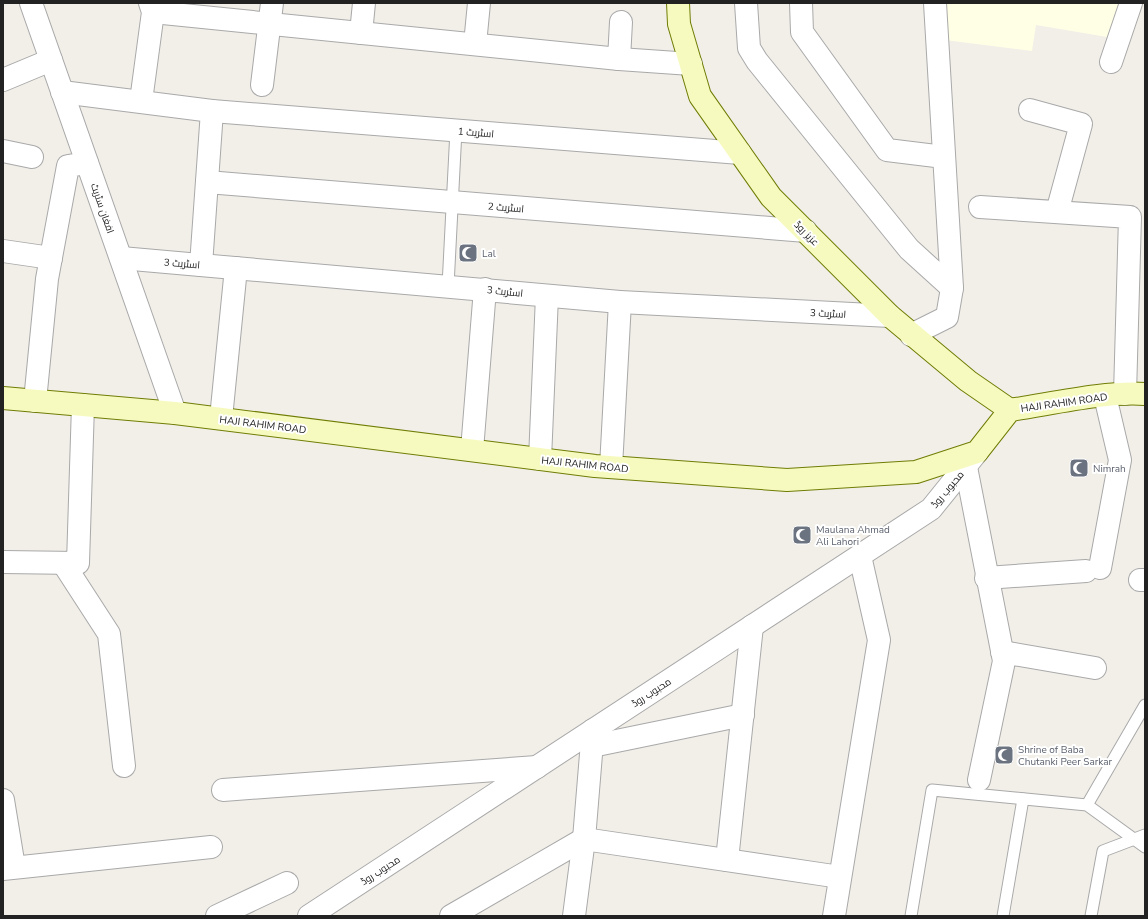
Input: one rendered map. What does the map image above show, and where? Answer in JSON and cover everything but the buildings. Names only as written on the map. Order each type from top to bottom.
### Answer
[{"type":"main road","name":"عزیز روڈ","points":[[678,3],[679,24],[700,96],[771,197],[890,316],[911,335],[968,381],[1010,410]]},
{"type":"main road","name":"HAJI RAHIM ROAD","points":[[3,398],[221,418],[611,467],[787,480],[916,472],[971,459],[1010,410],[1125,394]]},
{"type":"street","name":"افغان سٹریٹ","points":[[31,3],[175,413]]},
{"type":"street","points":[[361,33],[364,3]]},
{"type":"street","points":[[475,44],[479,3]]},
{"type":"street","points":[[746,3],[749,48],[757,61],[909,249],[952,288]]},
{"type":"street","points":[[801,3],[802,32],[887,150],[944,157]]},
{"type":"street","points":[[911,335],[947,317],[952,288],[935,3]]},
{"type":"street","points":[[1111,62],[1131,3]]},
{"type":"street","points":[[141,101],[151,8],[271,13],[361,33],[691,64]]},
{"type":"street","points":[[262,86],[271,13]]},
{"type":"street","points":[[619,58],[620,22]]},
{"type":"street","points":[[3,80],[51,60]]},
{"type":"street","name":"اسٹریٹ 1","points":[[62,92],[212,111],[740,153]]},
{"type":"street","points":[[1030,110],[1081,124],[1057,212]]},
{"type":"street","points":[[200,265],[212,111]]},
{"type":"street","points":[[3,151],[32,157]]},
{"type":"street","points":[[35,400],[47,278],[68,166],[87,163]]},
{"type":"street","name":"اسٹریٹ 2","points":[[207,182],[806,231]]},
{"type":"street","points":[[980,207],[1130,217],[1125,394],[1120,460],[1093,569],[986,578]]},
{"type":"street","points":[[3,251],[51,258]]},
{"type":"street","name":"اسٹریٹ 3","points":[[120,258],[620,302],[890,316]]},
{"type":"street","points":[[221,418],[236,268]]},
{"type":"street","points":[[472,450],[485,289]]},
{"type":"street","points":[[540,459],[548,296]]},
{"type":"street","points":[[611,467],[620,302]]},
{"type":"street","points":[[3,562],[78,563],[83,405]]},
{"type":"street","points":[[971,459],[986,578],[1004,661],[979,780]]},
{"type":"street","name":"محبوب روڈ","points":[[309,916],[537,767],[593,738],[752,626],[931,509],[971,459]]},
{"type":"street","points":[[834,916],[879,640],[860,556]]},
{"type":"street","points":[[62,563],[109,634],[124,766]]},
{"type":"street","points":[[727,860],[752,626]]},
{"type":"street","points":[[1002,652],[1095,668]]},
{"type":"street","points":[[574,916],[584,840],[593,738],[743,715]]},
{"type":"street","points":[[223,790],[537,767]]},
{"type":"street","points":[[3,800],[9,868],[211,847]]},
{"type":"street","points":[[451,916],[584,840],[840,877]]},
{"type":"street","points":[[217,916],[287,883]]},
{"type":"lane","points":[[448,286],[456,130]]},
{"type":"lane","points":[[1087,805],[1145,705]]},
{"type":"lane","points":[[911,916],[932,790],[1087,805],[1140,837],[1145,847]]},
{"type":"lane","points":[[1003,916],[1023,799]]},
{"type":"lane","points":[[1091,916],[1103,850],[1140,837]]},
{"type":"shaded area","points":[[935,3],[1131,3],[1119,39],[1036,25],[1032,51],[937,39]]},
{"type":"place","name":"Lal","points":[[468,253]]},
{"type":"place","name":"Nimrah","points":[[1079,468]]},
{"type":"place","name":"Maulana Ahmad Ali Lahori","points":[[802,535]]},
{"type":"place","name":"Shrine of Baba Chutanki Peer Sarkar","points":[[1004,755]]}]
